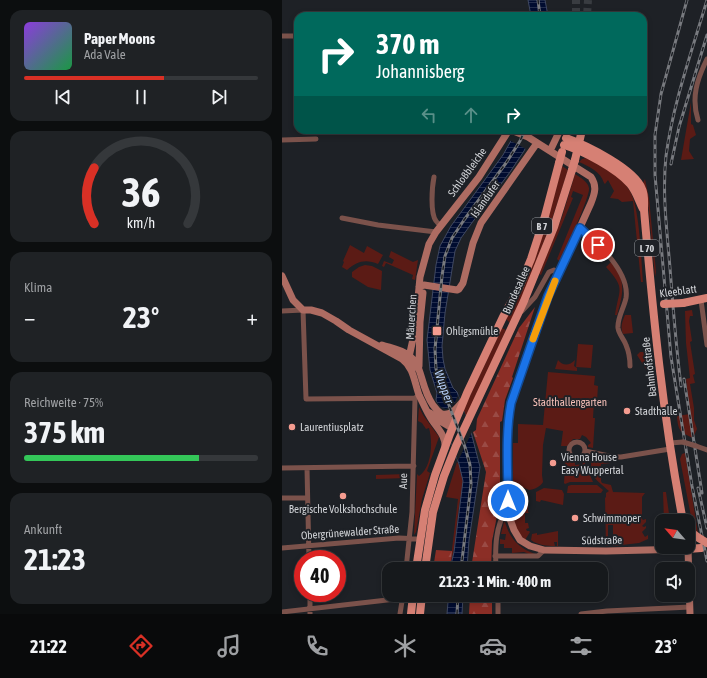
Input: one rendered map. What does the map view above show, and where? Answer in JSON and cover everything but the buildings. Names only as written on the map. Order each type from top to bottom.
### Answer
[{"type":"main road","name":"Bundesallee","points":[[425,562],[432,484],[462,404],[531,259],[545,216],[567,134]]},
{"type":"main road","name":"Bundesallee","points":[[417,562],[420,539],[429,511],[454,451],[518,314],[554,227],[575,160],[581,134]]},
{"type":"main road","name":"Bahnhofstraße","points":[[564,145],[579,146],[628,171],[642,188],[644,195],[644,210],[653,305],[670,446],[682,514]]},
{"type":"main road","name":"Kleeblatt","points":[[653,305],[683,303],[704,299]]},
{"type":"main road","points":[[499,325],[507,324],[510,326],[510,330]]},
{"type":"main road","points":[[454,425],[465,427]]},
{"type":"main road","points":[[695,535],[705,547]]},
{"type":"main road","name":"Südstraße","points":[[695,548],[705,547]]},
{"type":"main road","points":[[411,614],[412,602]]},
{"type":"main road","points":[[420,614],[421,602]]},
{"type":"street","points":[[282,36],[294,36]]},
{"type":"street","points":[[698,120],[694,102],[696,90],[706,62]]},
{"type":"street","name":"Schloßbleiche","points":[[441,225],[479,177],[508,134]]},
{"type":"street","points":[[519,134],[550,151],[558,134]]},
{"type":"street","points":[[282,140],[316,139]]},
{"type":"street","name":"Islandufer","points":[[424,286],[457,290],[461,286],[481,223],[535,142]]},
{"type":"street","name":"Südstraße","points":[[550,151],[591,177],[595,183],[595,194],[546,302],[511,403],[508,435],[508,507],[511,524],[520,540],[530,546],[544,550],[606,551],[655,548]]},
{"type":"street","points":[[434,177],[432,186],[433,213],[436,221],[441,225]]},
{"type":"street","points":[[342,218],[378,225],[436,232]]},
{"type":"street","name":"Mäuerchen","points":[[416,368],[419,350],[424,286],[423,270],[429,244],[441,225]]},
{"type":"street","points":[[580,228],[594,240],[618,268],[622,275],[626,297],[618,323],[618,329],[626,345],[630,358],[630,366]]},
{"type":"street","points":[[518,314],[535,297],[550,270],[559,272]]},
{"type":"street","points":[[282,276],[293,300],[303,310],[306,399],[417,396]]},
{"type":"street","name":"Mäuerchen","points":[[408,358],[424,286]]},
{"type":"street","points":[[704,299],[707,345]]},
{"type":"street","points":[[282,311],[311,310],[322,313],[349,330],[408,358]]},
{"type":"street","name":"Mäuerchen","points":[[395,348],[405,346],[409,343],[415,330]]},
{"type":"street","points":[[372,342],[395,348],[408,358],[416,368],[431,402],[440,413],[454,425]]},
{"type":"street","points":[[408,358],[419,350]]},
{"type":"street","points":[[408,358],[408,364],[416,368]]},
{"type":"street","points":[[416,368],[417,396],[444,437],[444,449]]},
{"type":"street","name":"Aue","points":[[407,562],[410,538],[417,396]]},
{"type":"street","points":[[440,413],[444,415],[449,414],[462,404]]},
{"type":"street","points":[[428,413],[443,423],[454,425]]},
{"type":"street","points":[[585,451],[621,457],[683,442],[707,450]]},
{"type":"street","points":[[282,468],[414,466]]},
{"type":"street","points":[[307,468],[308,550]]},
{"type":"street","points":[[282,498],[307,498]]},
{"type":"street","points":[[495,562],[499,523],[508,507]]},
{"type":"street","name":"Obergrünewalder Straße","points":[[282,548],[399,538],[420,539]]},
{"type":"street","name":"Südstraße","points":[[495,556],[538,556],[544,550]]},
{"type":"street","points":[[581,614],[607,611],[690,611],[688,554]]},
{"type":"street","points":[[282,612],[310,611],[382,600]]},
{"type":"street","points":[[400,614],[402,602]]},
{"type":"street","points":[[498,602],[498,614]]},
{"type":"green space","points":[[691,102],[691,124],[693,125],[696,135],[690,139],[689,151],[694,159],[681,160]]},
{"type":"green space","points":[[586,158],[611,171],[622,180],[630,191],[636,209],[638,221],[643,282],[641,282],[633,201],[622,202],[618,199],[610,198],[614,191],[608,180],[605,184],[597,172],[579,162]]},
{"type":"green space","points":[[562,166],[568,170],[542,248],[510,323],[506,319],[525,283],[539,245]]},
{"type":"green space","points":[[575,174],[584,180],[589,188],[586,201],[559,261],[557,259],[583,195],[573,191],[571,197],[573,198],[541,275],[539,274],[562,217]]},
{"type":"green space","points":[[645,179],[649,198],[656,272],[655,277],[648,203],[643,183]]},
{"type":"green space","points":[[350,245],[364,253],[367,246],[383,255],[378,264],[366,261],[358,263],[347,270],[342,267]]},
{"type":"green space","points":[[391,251],[413,262],[418,260],[415,280],[412,279],[413,275],[386,263],[384,267],[382,266],[384,261],[392,264],[394,260],[389,257]]},
{"type":"green space","points":[[611,262],[620,275],[622,281],[622,294],[617,315],[615,315],[620,289],[616,280],[606,267]]},
{"type":"green space","points":[[365,265],[372,266],[382,271],[381,290],[368,287],[352,277],[352,272]]},
{"type":"green space","points":[[535,307],[505,400],[502,421],[500,422],[500,501],[492,541],[491,562],[472,562],[486,472],[473,432],[476,430],[477,419],[519,328]]},
{"type":"green space","points":[[692,310],[693,316],[690,316],[689,321],[692,341],[690,342],[695,374],[693,375],[695,383],[690,384],[694,408],[694,420],[697,429],[693,438],[680,430],[677,416],[690,414],[686,379],[690,378],[686,343],[685,311]]},
{"type":"green space","points":[[625,315],[631,315],[633,333],[623,334],[622,324]]},
{"type":"green space","points":[[502,328],[506,330],[467,417],[459,419]]},
{"type":"green space","points":[[578,344],[593,345],[591,368],[576,367]]},
{"type":"green space","points":[[640,352],[646,352],[646,355],[648,356],[649,374],[637,355]]},
{"type":"green space","points":[[558,360],[566,364],[575,360],[574,366],[577,368],[577,371],[555,369]]},
{"type":"green space","name":"Stadthallengarten","points":[[548,372],[595,376],[594,385],[598,386],[597,401],[594,401],[593,418],[595,418],[593,448],[588,447],[591,443],[582,435],[580,439],[573,439],[567,446],[561,446],[563,431],[546,428],[543,445],[543,482],[537,488],[529,490],[513,483],[513,443],[518,443],[518,424],[543,425]]},
{"type":"green space","points":[[419,407],[439,437],[427,471],[430,473],[422,499],[416,532],[414,535],[417,474],[419,476],[427,467],[431,447],[429,428],[426,429],[422,423],[418,421]]},
{"type":"green space","points":[[566,453],[575,461],[575,465],[583,464],[581,460],[585,459],[585,466],[589,467],[593,482],[564,483]]},
{"type":"green space","points":[[685,453],[695,514],[691,514],[680,459],[682,454]]},
{"type":"green space","points":[[592,459],[611,463],[601,464],[601,481],[602,483],[611,485],[613,492],[645,493],[642,497],[642,519],[646,519],[646,522],[642,526],[646,526],[646,528],[642,532],[645,537],[648,535],[648,539],[639,543],[613,546],[613,525],[608,525],[608,546],[606,546],[605,498],[606,493],[609,491],[593,475],[591,466]]},
{"type":"green space","points":[[457,462],[462,471],[463,485],[451,562],[458,499],[446,497]]},
{"type":"green space","points":[[407,474],[407,478],[376,479],[376,475]]},
{"type":"green space","points":[[597,485],[603,490],[601,493],[567,493],[568,486]]},
{"type":"green space","points":[[514,488],[528,496],[529,513],[525,513],[525,523],[528,523],[529,528],[526,529],[530,532],[525,540],[516,529],[512,516],[511,489]]},
{"type":"green space","points":[[544,488],[562,490],[564,494],[563,505],[541,500],[540,502],[536,501],[536,492]]},
{"type":"green space","points":[[663,492],[666,492],[669,514],[664,514]]},
{"type":"green space","points":[[695,515],[698,533],[695,530]]},
{"type":"green space","points":[[504,522],[512,538],[524,549],[535,554],[531,555],[524,552],[512,553],[512,548],[504,548],[504,544],[500,544],[500,539],[505,540],[506,534],[501,534]]},
{"type":"green space","points":[[558,531],[558,546],[557,542],[554,542],[555,546],[549,546],[533,542],[531,540],[532,534],[537,533],[537,535]]},
{"type":"green space","points":[[436,550],[452,551],[451,562],[434,562]]},
{"type":"green space","points":[[470,602],[492,602],[492,614],[469,614]]},
{"type":"water","points":[[528,0],[545,0],[547,12],[530,12]]},
{"type":"water","name":"Wupper","points":[[515,134],[532,134],[524,151],[510,172],[461,238],[455,251],[445,313],[442,346],[445,369],[453,388],[457,392],[471,432],[480,467],[469,540],[467,562],[452,562],[463,481],[459,464],[436,400],[437,393],[430,370],[427,340],[436,265],[440,246],[451,226],[503,155]]},
{"type":"water","points":[[448,602],[463,602],[462,614],[447,614]]},
{"type":"pier","points":[[513,134],[534,134],[526,150],[509,140]]},
{"type":"pier","points":[[458,395],[472,432],[458,461],[435,400],[441,407],[446,409],[454,404]]},
{"type":"tunnel","points":[[576,0],[576,12]]},
{"type":"tunnel","points":[[587,12],[588,0]]},
{"type":"railway","points":[[538,0],[540,12]]},
{"type":"railway","points":[[687,0],[661,94],[655,135],[655,175],[671,357],[692,486],[707,561]]},
{"type":"railway","points":[[681,386],[666,226],[665,170],[673,116],[707,0]]},
{"type":"railway","points":[[671,164],[679,127],[707,35]]},
{"type":"railway","points":[[462,562],[471,484],[470,465],[465,447],[436,369],[435,349],[442,276],[445,256],[452,238],[506,163],[523,134]]},
{"type":"railway","points":[[684,379],[702,493]]},
{"type":"railway","points":[[698,488],[707,528]]},
{"type":"railway","points":[[457,614],[458,602]]},
{"type":"slow traffic","points":[[533,339],[555,281]]},
{"type":"place","name":"Ohligsmühle","points":[[437,331]]},
{"type":"place","name":"Stadthalle","points":[[627,411]]},
{"type":"place","name":"Laurentiusplatz","points":[[292,427]]},
{"type":"place","name":"Vienna House Easy Wuppertal","points":[[553,463]]},
{"type":"place","name":"Bergische Volkshochschule","points":[[343,496]]},
{"type":"place","name":"Schwimmoper","points":[[575,518]]},
{"type":"route","points":[[508,501],[509,412],[548,296],[580,228],[598,245]]}]
